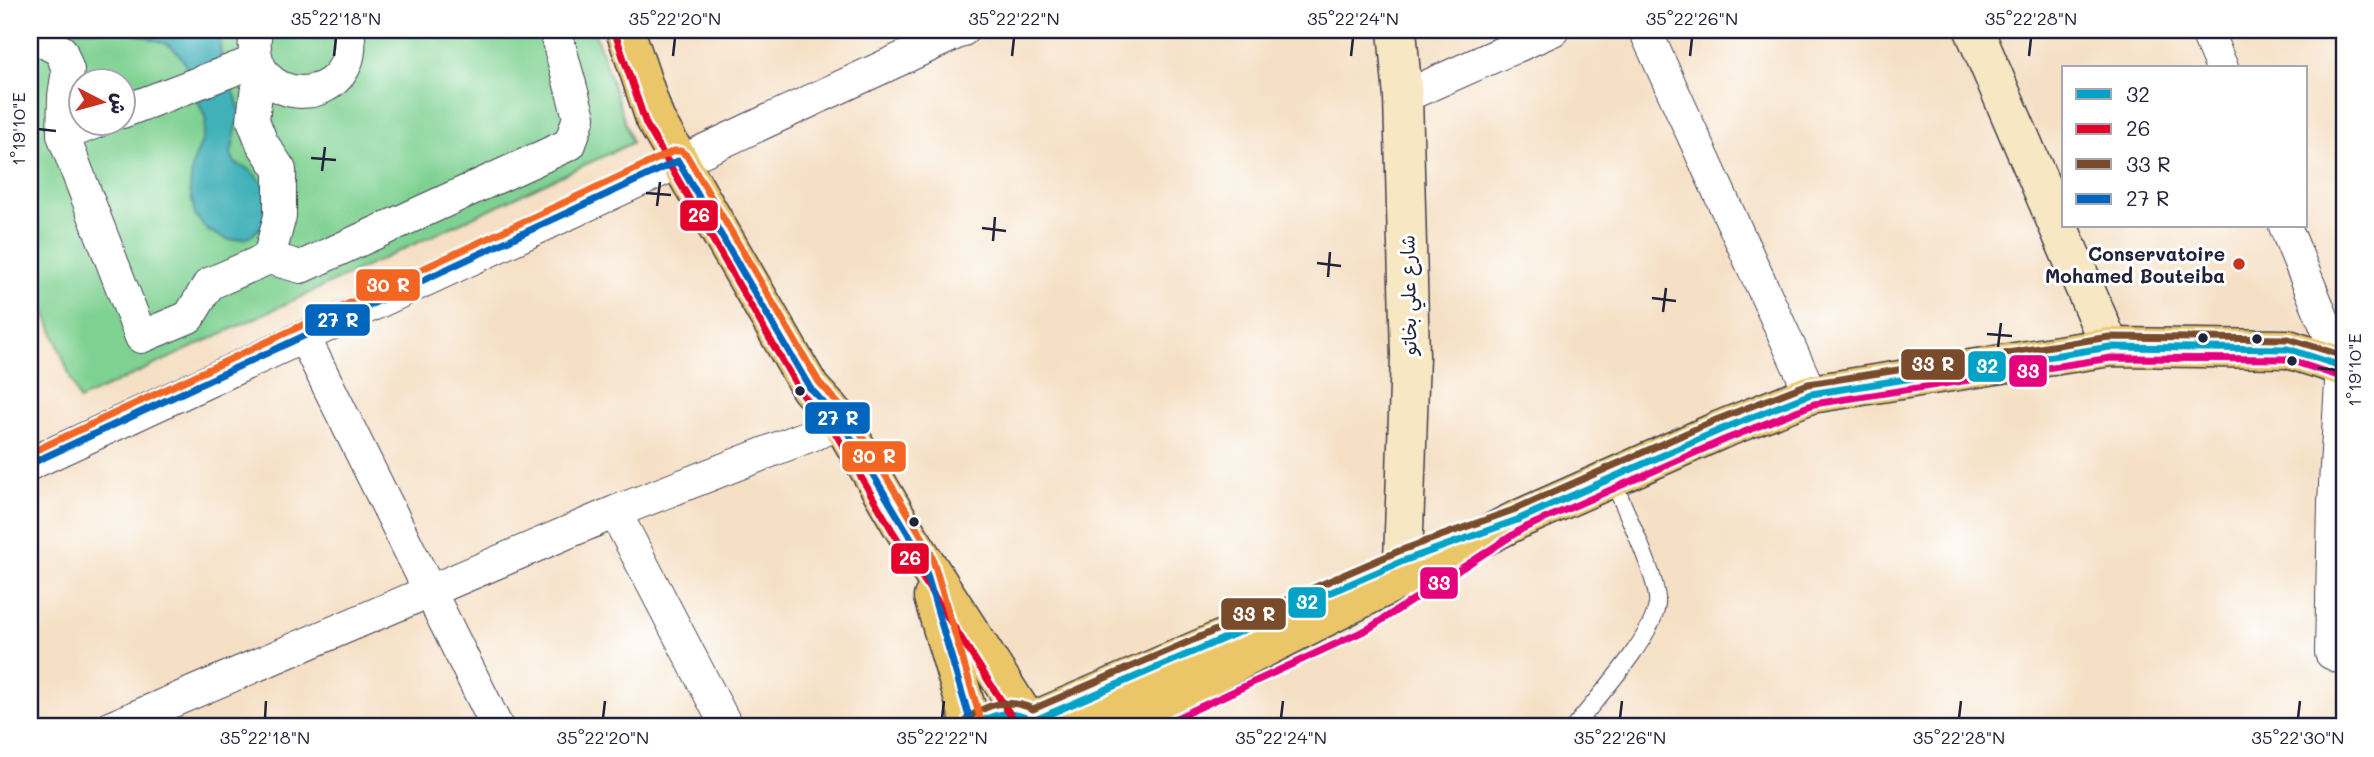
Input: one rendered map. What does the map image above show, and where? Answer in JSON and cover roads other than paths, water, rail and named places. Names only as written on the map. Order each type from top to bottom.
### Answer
[{"type":"main road","points":[[625,30],[655,119],[810,388],[842,423],[921,555],[1032,722]]},
{"type":"main road","points":[[921,555],[973,727],[996,713],[1010,712],[1032,722],[1403,561],[1517,520],[1720,430],[1811,394],[2110,347],[2288,349],[2343,366]]},
{"type":"main road","points":[[1122,726],[1364,619],[1517,520]]},
{"type":"street","points":[[256,30],[253,44],[256,93],[253,120],[262,143],[280,170],[280,216],[269,258]]},
{"type":"street","points":[[253,68],[278,86],[293,92],[310,92],[326,86],[339,75],[348,61],[351,44],[348,30]]},
{"type":"street","points":[[30,34],[61,51],[68,70],[63,135],[141,337],[189,317],[209,284],[269,258],[301,267],[570,144],[579,117],[555,30]]},
{"type":"street","points":[[30,464],[963,30]]},
{"type":"street","name":"شارع علي بخاتو","points":[[1397,30],[1403,97],[1410,356],[1403,561]]},
{"type":"street","points":[[1403,97],[1553,30]]},
{"type":"street","points":[[1645,30],[1811,394]]},
{"type":"street","points":[[1974,30],[2110,347]]},
{"type":"street","points":[[2206,30],[2221,66]]},
{"type":"street","points":[[136,107],[253,68]]},
{"type":"street","points":[[2286,228],[2343,366],[2334,502],[2331,653],[2344,659]]},
{"type":"street","points":[[304,337],[497,727]]},
{"type":"street","points":[[112,727],[429,590],[842,423]]},
{"type":"street","points":[[615,513],[727,727]]},
{"type":"lane","points":[[1574,727],[1649,632],[1657,603],[1654,579],[1612,478]]},
{"type":"water","points":[[127,30],[222,30],[222,59],[188,71],[171,46]]},
{"type":"water","points":[[232,86],[240,111],[231,154],[235,163],[250,170],[264,184],[270,203],[264,225],[248,238],[229,240],[208,231],[195,215],[190,190],[192,166],[203,138],[206,119],[197,99]]},
{"type":"place","name":"Conservatoire Mohamed Bouteiba","points":[[2239,264]]}]
